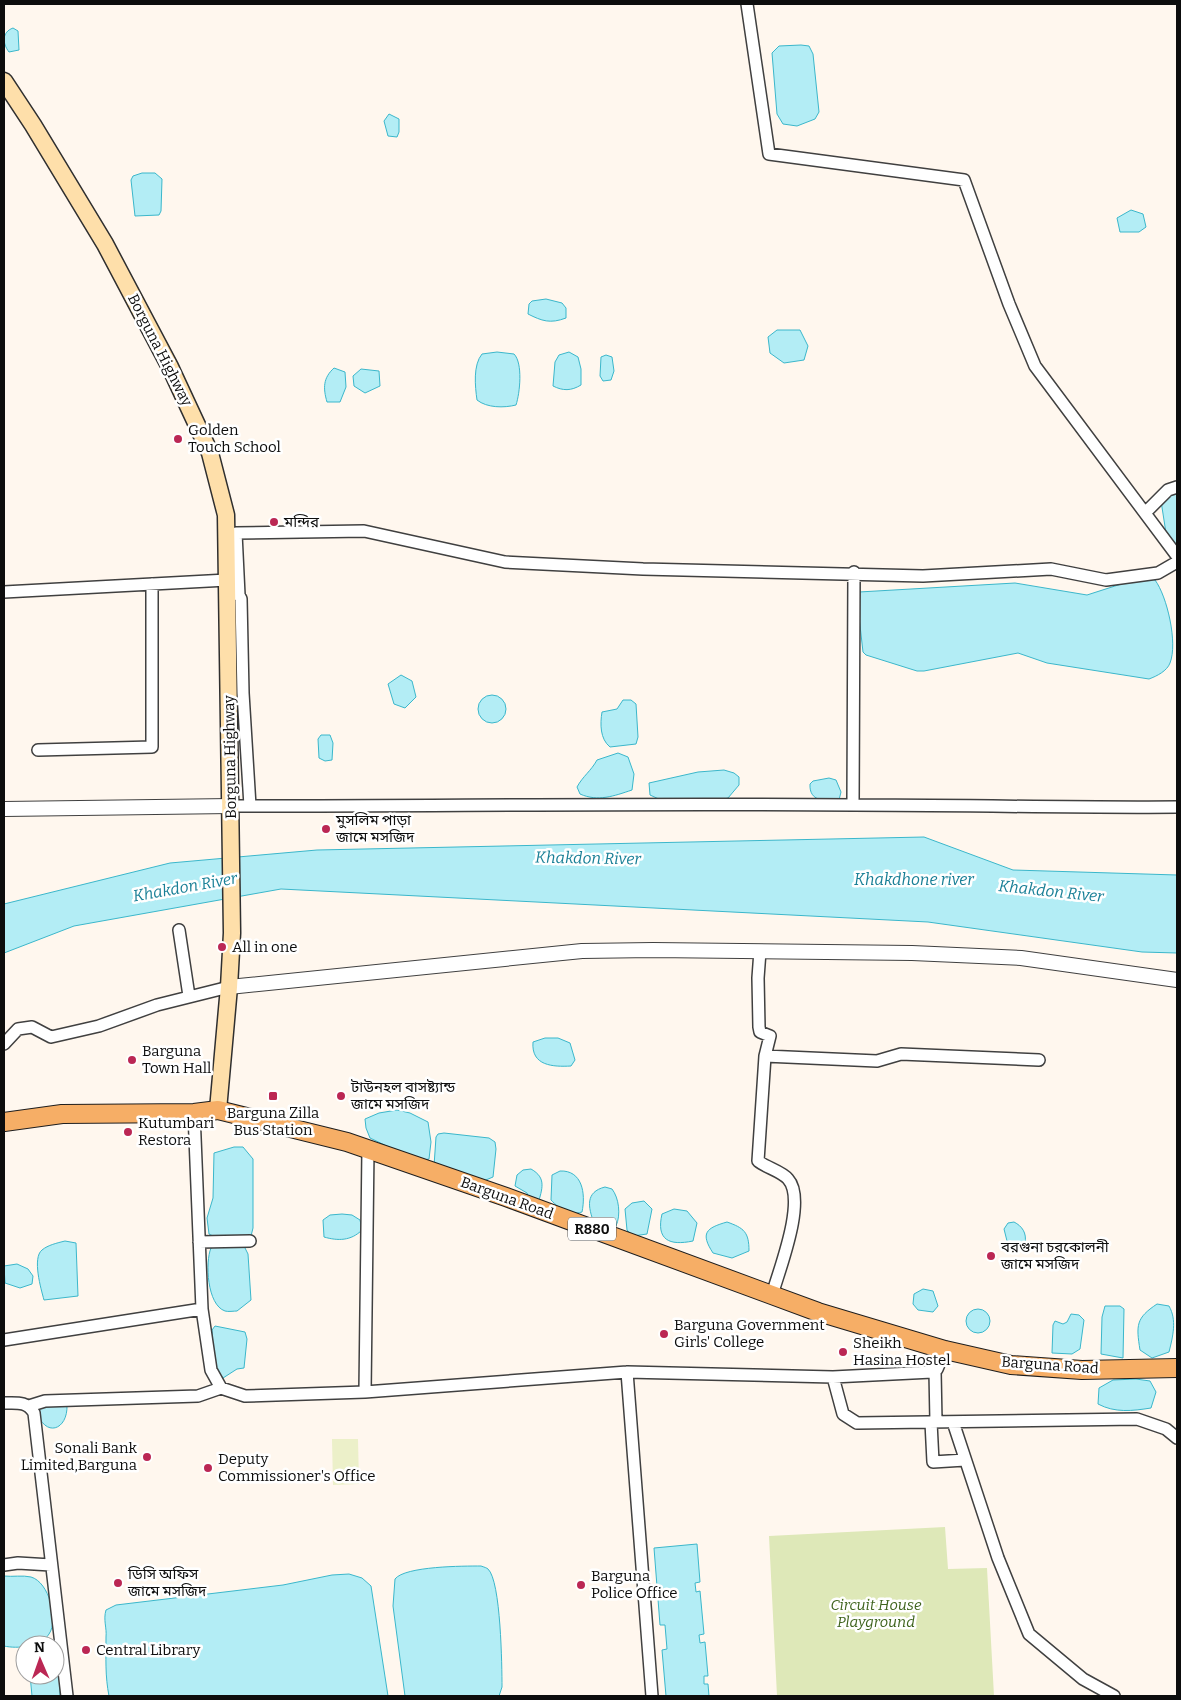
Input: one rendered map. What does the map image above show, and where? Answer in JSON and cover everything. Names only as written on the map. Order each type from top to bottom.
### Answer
[{"type":"main road","name":"Borguna Highway","points":[[4,81],[106,244],[202,433],[216,473],[226,514],[232,932],[218,1110]]},
{"type":"main road","name":"Barguna Road","points":[[4,1122],[62,1114],[194,1113],[218,1110],[368,1150],[506,1197],[818,1312],[945,1350],[1012,1365],[1082,1370],[1177,1368]]},
{"type":"street","points":[[747,4],[769,154],[964,180],[1009,304],[1035,366],[1177,556]]},
{"type":"street","points":[[1145,513],[1168,490],[1177,487]]},
{"type":"street","points":[[250,806],[243,693],[241,599],[239,595],[236,534],[364,531],[505,562],[643,569],[854,572],[923,576],[1051,569],[1106,580],[1158,573],[1177,562]]},
{"type":"street","points":[[853,804],[854,572]]},
{"type":"street","points":[[4,592],[227,580]]},
{"type":"street","points":[[38,750],[152,747],[152,584]]},
{"type":"street","points":[[4,810],[231,806],[853,804],[1066,808],[1177,806]]},
{"type":"street","points":[[180,930],[189,996]]},
{"type":"street","points":[[4,1044],[18,1029],[32,1027],[51,1037],[98,1026],[157,1004],[229,988],[582,951],[912,953],[1021,958],[1177,980]]},
{"type":"street","points":[[760,951],[758,978],[759,1027],[760,1032],[770,1036],[765,1056],[758,1161],[788,1179],[794,1189],[795,1210],[772,1295]]},
{"type":"street","points":[[765,1056],[877,1061],[900,1054],[1039,1060]]},
{"type":"street","points":[[194,1113],[202,1309],[211,1370],[221,1388]]},
{"type":"street","points":[[365,1392],[368,1150]]},
{"type":"street","points":[[199,1242],[250,1241]]},
{"type":"street","points":[[4,1340],[202,1309]]},
{"type":"street","points":[[945,1350],[935,1371],[934,1462],[965,1460]]},
{"type":"street","points":[[4,1404],[20,1403],[30,1406],[45,1401],[198,1396],[221,1388],[245,1396],[365,1392],[627,1372],[833,1377],[935,1371]]},
{"type":"street","points":[[627,1372],[652,1696]]},
{"type":"street","points":[[833,1377],[843,1414],[857,1423],[1137,1419],[1166,1429],[1177,1438]]},
{"type":"street","points":[[30,1406],[34,1413],[36,1427],[67,1696]]},
{"type":"street","points":[[952,1422],[998,1558],[1029,1634],[1083,1679],[1114,1696]]},
{"type":"street","points":[[4,1565],[18,1563],[52,1565]]},
{"type":"green space","points":[[332,1439],[358,1439],[359,1484],[333,1485]]},
{"type":"green space","name":"Circuit House Playground","points":[[945,1527],[948,1569],[987,1568],[994,1696],[777,1696],[769,1536]]},
{"type":"water","points":[[13,28],[18,31],[19,50],[9,52],[4,38],[7,32]]},
{"type":"water","points":[[779,46],[809,46],[813,54],[819,112],[815,119],[797,126],[783,124],[777,114],[772,53]]},
{"type":"water","points":[[389,114],[399,119],[397,137],[388,136],[384,121]]},
{"type":"water","points":[[142,173],[155,173],[162,179],[161,211],[159,215],[135,216],[131,180],[133,176]]},
{"type":"water","points":[[1131,210],[1143,214],[1146,227],[1139,232],[1120,232],[1117,218]]},
{"type":"water","points":[[546,299],[562,303],[566,308],[566,318],[546,321],[528,314],[529,304],[532,301]]},
{"type":"water","points":[[777,330],[800,330],[808,346],[804,360],[784,363],[770,353],[768,337]]},
{"type":"water","points":[[497,352],[514,354],[517,358],[520,378],[516,405],[496,407],[486,405],[477,400],[475,376],[479,359],[482,354]]},
{"type":"water","points":[[569,352],[578,357],[581,369],[581,385],[570,389],[560,389],[553,386],[555,362],[559,355]]},
{"type":"water","points":[[606,355],[612,357],[614,371],[611,380],[603,381],[600,376],[601,357]]},
{"type":"water","points":[[334,368],[345,372],[346,387],[340,402],[327,402],[325,392],[326,379]]},
{"type":"water","points":[[361,369],[379,371],[380,386],[365,393],[354,386],[353,376]]},
{"type":"water","points":[[1177,491],[1177,545],[1166,533],[1161,501]]},
{"type":"water","points":[[1143,577],[1155,580],[1164,597],[1170,620],[1173,644],[1169,666],[1161,673],[1149,679],[1047,663],[1018,653],[917,671],[866,655],[863,652],[858,608],[859,592],[1015,583],[1087,595]]},
{"type":"water","points":[[401,675],[412,681],[416,697],[405,708],[394,704],[388,684]]},
{"type":"water","points":[[492,695],[502,699],[506,709],[502,719],[492,723],[482,719],[478,709],[482,699]]},
{"type":"water","points":[[623,700],[631,700],[636,704],[638,737],[636,744],[610,747],[604,740],[601,721],[602,712],[617,709]]},
{"type":"water","points":[[321,735],[330,735],[333,743],[332,760],[325,761],[319,758],[318,739]]},
{"type":"water","points":[[618,753],[628,757],[634,774],[632,790],[600,798],[580,794],[577,787],[597,760]]},
{"type":"water","points":[[724,770],[734,773],[739,777],[739,785],[728,798],[717,801],[661,800],[650,795],[649,783],[698,772]]},
{"type":"water","points":[[829,778],[836,780],[841,792],[839,800],[819,799],[810,790],[810,784],[813,781]]},
{"type":"water","name":"Khakdhone river","points":[[924,837],[1013,870],[1177,875],[1177,953],[1142,952],[928,922],[281,889],[74,926],[4,953],[4,904],[170,863],[317,850]]},
{"type":"water","points":[[545,1038],[558,1038],[570,1043],[575,1060],[571,1066],[551,1065],[539,1060],[533,1050],[533,1042]]},
{"type":"water","points":[[397,1110],[410,1113],[428,1122],[431,1142],[429,1159],[418,1161],[370,1138],[365,1119],[379,1113]]},
{"type":"water","points":[[438,1134],[489,1138],[495,1142],[493,1177],[481,1182],[434,1166],[436,1137]]},
{"type":"water","points":[[234,1147],[243,1147],[253,1159],[253,1228],[251,1236],[213,1236],[209,1234],[207,1218],[213,1198],[214,1153]]},
{"type":"water","points":[[531,1169],[539,1176],[542,1184],[538,1204],[529,1199],[527,1193],[515,1186],[517,1175],[523,1170]]},
{"type":"water","points":[[560,1171],[573,1174],[581,1184],[583,1190],[582,1212],[569,1213],[558,1207],[551,1200],[552,1175]]},
{"type":"water","points":[[605,1187],[612,1189],[618,1202],[619,1212],[616,1226],[604,1229],[594,1223],[590,1211],[590,1201],[594,1192]]},
{"type":"water","points":[[644,1201],[652,1209],[647,1234],[633,1236],[627,1230],[625,1209],[632,1203]]},
{"type":"water","points":[[674,1209],[687,1211],[697,1223],[693,1241],[671,1242],[663,1235],[661,1230],[662,1214]]},
{"type":"water","points":[[330,1215],[352,1215],[360,1220],[362,1230],[358,1234],[344,1239],[324,1237],[323,1220]]},
{"type":"water","points":[[727,1222],[738,1226],[747,1235],[749,1251],[732,1258],[713,1253],[707,1241],[707,1232]]},
{"type":"water","points":[[1014,1222],[1025,1233],[1025,1243],[1020,1245],[1007,1241],[1004,1229],[1008,1223]]},
{"type":"water","points":[[65,1241],[76,1243],[78,1296],[44,1300],[37,1266],[39,1254],[42,1250],[53,1244]]},
{"type":"water","points":[[218,1246],[244,1246],[248,1254],[251,1300],[237,1311],[226,1311],[219,1307],[214,1301],[211,1292],[208,1273],[209,1254],[211,1248]]},
{"type":"water","points":[[17,1264],[28,1269],[33,1276],[32,1284],[20,1288],[5,1283],[4,1266]]},
{"type":"water","points":[[923,1289],[933,1291],[938,1306],[933,1312],[918,1310],[913,1304],[914,1294]]},
{"type":"water","points":[[1157,1304],[1169,1306],[1174,1328],[1169,1352],[1152,1358],[1140,1350],[1138,1328],[1141,1318]]},
{"type":"water","points":[[1105,1306],[1120,1306],[1124,1309],[1123,1358],[1101,1354],[1102,1317]]},
{"type":"water","points":[[978,1309],[983,1310],[989,1316],[989,1326],[983,1332],[978,1333],[973,1332],[967,1326],[966,1321],[967,1316],[973,1310]]},
{"type":"water","points":[[1071,1314],[1079,1315],[1084,1320],[1080,1349],[1072,1354],[1052,1353],[1053,1325],[1055,1321],[1063,1324],[1067,1322]]},
{"type":"water","points":[[215,1326],[245,1332],[247,1339],[244,1368],[237,1369],[223,1378],[214,1367],[212,1330]]},
{"type":"water","points":[[1136,1379],[1150,1381],[1156,1392],[1151,1408],[1117,1410],[1098,1404],[1099,1388],[1113,1380]]},
{"type":"water","points":[[39,1402],[67,1405],[64,1420],[60,1425],[50,1428],[45,1425],[36,1410]]},
{"type":"water","points":[[697,1544],[700,1582],[695,1583],[696,1592],[700,1591],[704,1634],[699,1635],[700,1643],[705,1642],[708,1676],[704,1676],[704,1684],[708,1684],[709,1696],[666,1696],[662,1650],[667,1649],[665,1625],[660,1625],[654,1548]]},
{"type":"water","points":[[481,1566],[488,1569],[496,1590],[502,1677],[502,1687],[499,1696],[405,1696],[393,1606],[395,1579],[410,1571],[422,1569]]},
{"type":"water","points":[[349,1574],[362,1578],[371,1586],[388,1696],[109,1696],[106,1667],[106,1610],[116,1605],[283,1585],[332,1575]]},
{"type":"water","points":[[4,1576],[31,1577],[43,1586],[47,1594],[52,1611],[52,1628],[48,1635],[15,1635],[15,1647],[4,1646]]},
{"type":"water","points":[[31,1685],[60,1685],[60,1696],[32,1696]]},
{"type":"place","name":"Golden Touch School","points":[[178,439]]},
{"type":"place","name":"মন্দির","points":[[274,522]]},
{"type":"place","name":"মুসলিম পাড়া জামে মসজিদ","points":[[326,829]]},
{"type":"place","name":"All in one","points":[[222,947]]},
{"type":"place","name":"Barguna Town Hall","points":[[132,1060]]},
{"type":"place","name":"Barguna Zilla Bus Station","points":[[273,1096]]},
{"type":"place","name":"টাউনহল বাসষ্ট্যান্ড জামে মসজিদ","points":[[341,1096]]},
{"type":"place","name":"Kutumbari Restora","points":[[128,1132]]},
{"type":"place","name":"বরগুনা চরকোলনী জামে মসজিদ","points":[[991,1256]]},
{"type":"place","name":"Barguna Government Girls' College","points":[[664,1334]]},
{"type":"place","name":"Sheikh Hasina Hostel","points":[[843,1352]]},
{"type":"place","name":"Sonali Bank Limited,Barguna","points":[[147,1457]]},
{"type":"place","name":"Deputy Commissioner's Office","points":[[208,1468]]},
{"type":"place","name":"ডিসি অফিস জামে মসজিদ","points":[[118,1583]]},
{"type":"place","name":"Barguna Police Office","points":[[581,1585]]},
{"type":"place","name":"Central Library","points":[[86,1650]]},
{"type":"water label","name":"Khakdon River","points":[[588,858]]},
{"type":"water label","name":"Khakdon River","points":[[185,887]]},
{"type":"water label","name":"Khakdon River","points":[[1051,891]]}]
